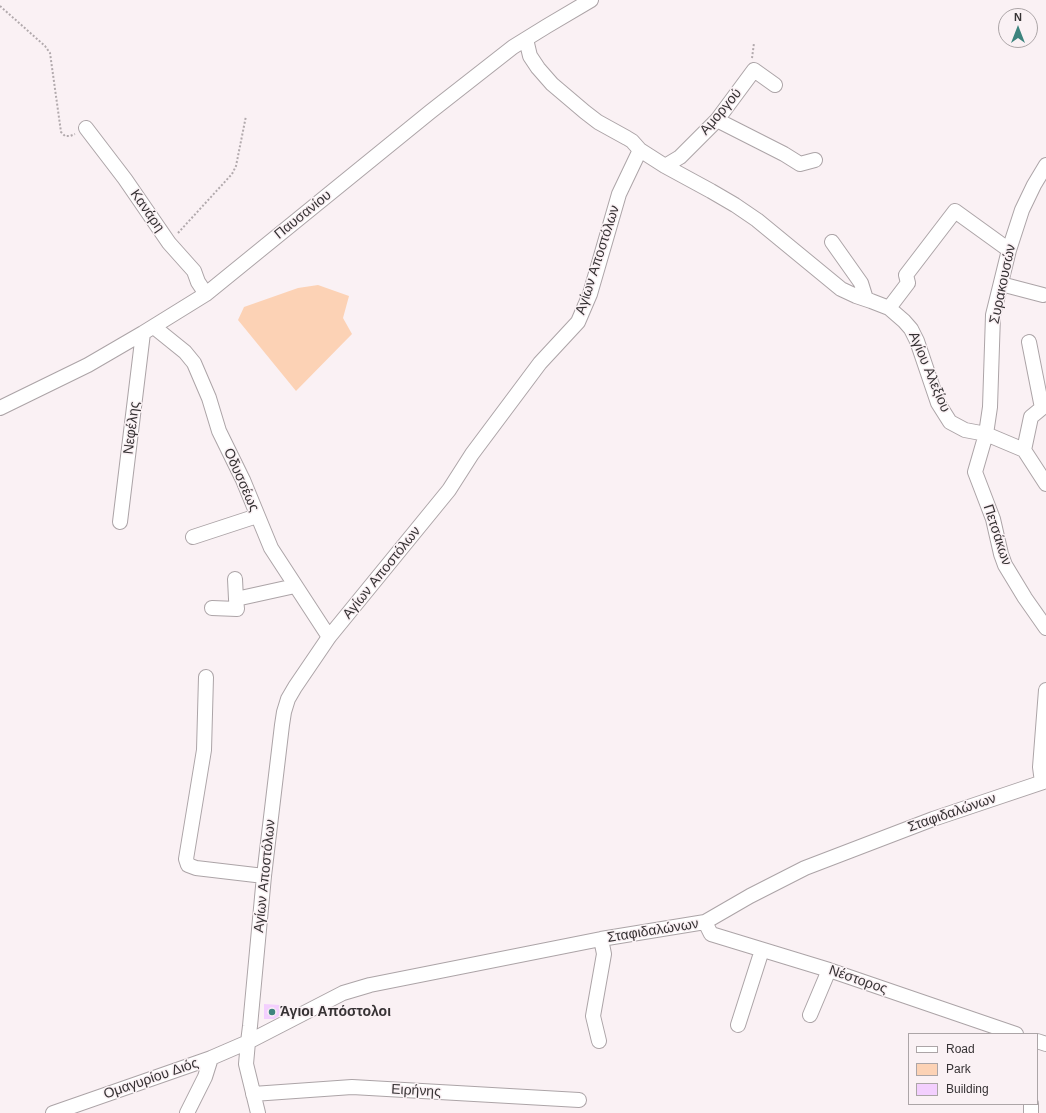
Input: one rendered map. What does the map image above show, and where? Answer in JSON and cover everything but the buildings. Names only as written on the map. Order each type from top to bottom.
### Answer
[{"type":"street","name":"Παυσανίου","points":[[0,408],[88,365],[206,294],[430,112],[514,47],[591,0]]},
{"type":"street","name":"Αγίου Αλεξίου","points":[[526,39],[530,56],[538,68],[552,84],[598,122],[627,138],[640,150],[665,166],[735,205],[757,220],[841,289],[889,308],[904,321],[911,329],[917,340],[938,403],[950,422],[966,430],[986,434],[1024,450]]},
{"type":"street","name":"Αμοργού","points":[[665,166],[680,157],[717,120],[754,70],[775,85]]},
{"type":"street","points":[[717,120],[784,154],[800,164],[815,160]]},
{"type":"street","name":"Κανάρη","points":[[86,128],[169,243],[194,271],[198,282],[206,294]]},
{"type":"street","name":"Αγίων Αποστόλων","points":[[258,1113],[246,1064],[264,876],[284,712],[288,699],[329,637],[449,490],[472,454],[540,363],[578,322],[590,294],[619,194],[640,150]]},
{"type":"street","name":"Συρακουσών","points":[[986,434],[990,407],[993,315],[1009,250],[1022,210],[1046,165]]},
{"type":"street","points":[[889,308],[908,282],[906,275],[955,211],[1009,250]]},
{"type":"street","points":[[832,242],[861,282],[866,299]]},
{"type":"street","points":[[1001,284],[1043,295]]},
{"type":"street","name":"Οδυσσέως","points":[[148,330],[186,352],[194,363],[208,398],[218,431],[243,480],[271,548],[329,637]]},
{"type":"street","name":"Νεφέλης","points":[[120,522],[148,330]]},
{"type":"street","points":[[1029,342],[1042,408],[1031,417],[1024,450],[1046,484]]},
{"type":"street","name":"Πετσάκων","points":[[986,434],[976,472],[992,519],[1001,554],[1005,565],[1025,598],[1046,628]]},
{"type":"street","points":[[193,537],[257,516]]},
{"type":"street","points":[[212,608],[237,609],[235,579]]},
{"type":"street","points":[[236,599],[295,586]]},
{"type":"street","points":[[206,677],[204,750],[186,859],[188,865],[196,868],[264,876]]},
{"type":"street","points":[[1044,782],[1040,767],[1046,690]]},
{"type":"street","name":"Σταφιδαλώνων","points":[[248,1042],[343,993],[370,985],[601,939],[705,922],[750,896],[805,868],[933,819],[1044,782]]},
{"type":"street","name":"Νέστορος","points":[[705,922],[711,934],[829,970],[1013,1033]]},
{"type":"street","points":[[599,1041],[593,1016],[604,954],[601,939]]},
{"type":"street","points":[[738,1025],[762,950]]},
{"type":"street","points":[[810,1015],[829,970]]},
{"type":"street","name":"Ομαγυρίου Διός","points":[[53,1113],[211,1058],[248,1042]]},
{"type":"street","points":[[187,1113],[205,1077],[211,1058]]},
{"type":"street","name":"Ειρήνης","points":[[253,1094],[352,1087],[579,1100]]},
{"type":"path","points":[[0,6],[50,53],[59,123],[63,135],[70,136],[86,128]]},
{"type":"path","points":[[169,243],[232,174],[236,166],[246,116]]},
{"type":"green space","points":[[318,285],[349,296],[343,318],[352,334],[296,391],[238,320],[244,307],[298,288]]},
{"type":"place","name":"Άγιοι Απόστολοι","points":[[272,1012]]}]
